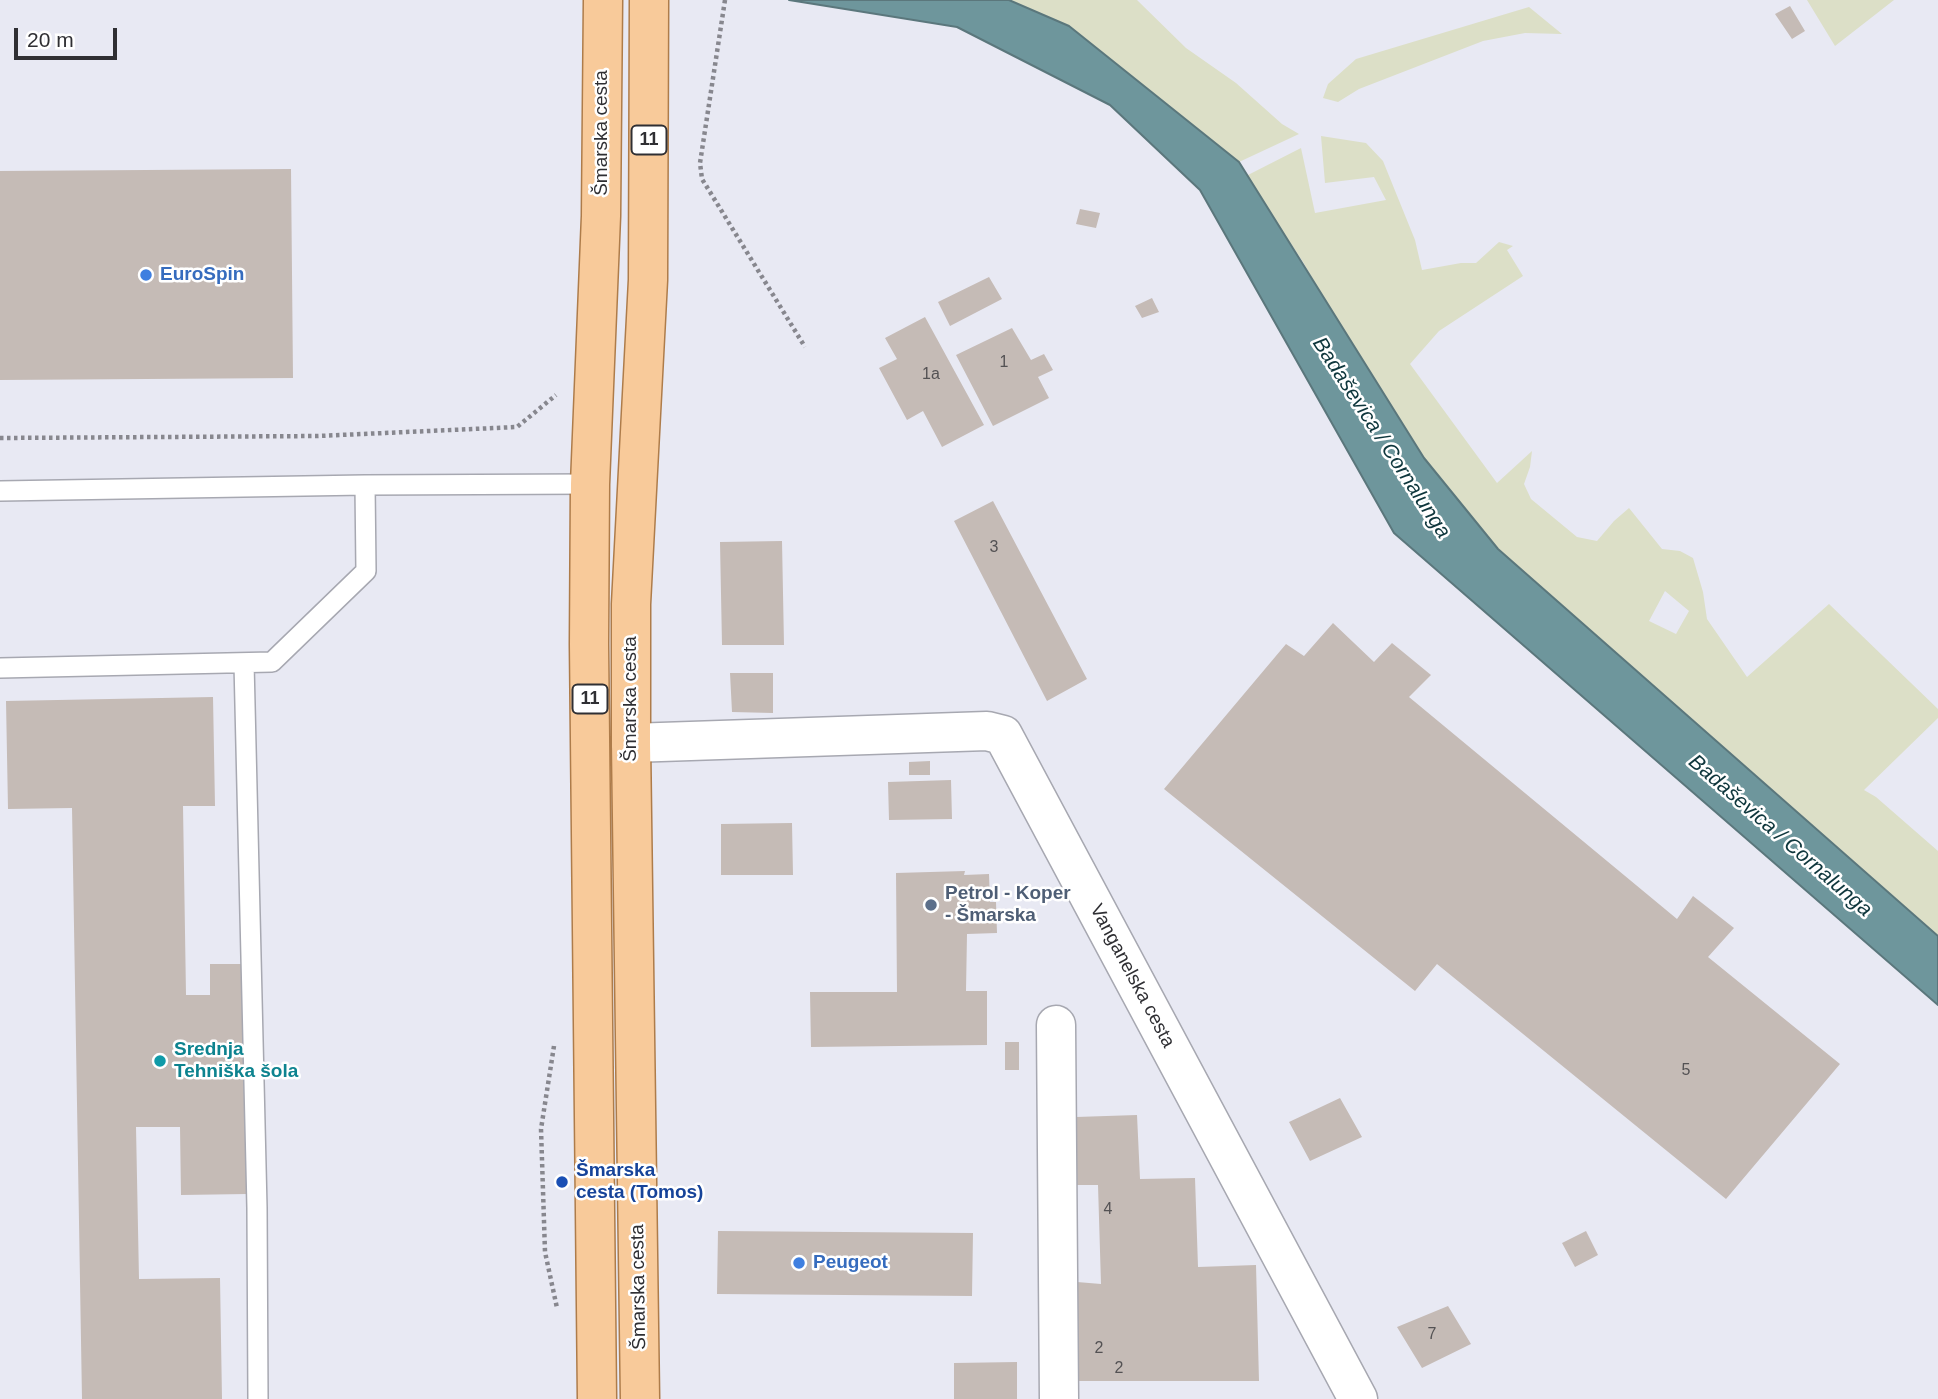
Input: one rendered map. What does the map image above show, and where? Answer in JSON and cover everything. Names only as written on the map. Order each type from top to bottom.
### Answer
[{"type":"main road","name":"Šmarska cesta","points":[[597,1399],[589,643],[590,484],[601,216],[603,0]]},
{"type":"main road","name":"Šmarska cesta","points":[[640,1399],[631,743],[632,590],[649,280],[649,0]]},
{"type":"street","name":"Vanganelska cesta","points":[[631,743],[986,731],[1003,735],[1357,1399]]},
{"type":"street","points":[[1056,1025],[1059,1399]]},
{"type":"lane","points":[[0,491],[590,484]]},
{"type":"lane","points":[[0,668],[272,662],[366,571],[365,485]]},
{"type":"lane","points":[[244,663],[257,1208],[258,1399]]},
{"type":"path","points":[[725,0],[700,163],[702,179],[805,347]]},
{"type":"path","points":[[0,438],[318,436],[517,427],[557,394]]},
{"type":"green space","points":[[1009,0],[1137,0],[1186,48],[1236,83],[1282,124],[1299,134],[1239,162],[1069,26]]},
{"type":"green space","points":[[1807,0],[1894,0],[1835,46]]},
{"type":"green space","points":[[1529,7],[1562,34],[1525,33],[1483,41],[1359,89],[1338,102],[1323,98],[1328,84],[1356,59]]},
{"type":"green space","points":[[1321,136],[1366,143],[1383,161],[1415,240],[1422,270],[1476,263],[1499,242],[1513,246],[1507,250],[1523,276],[1439,331],[1410,364],[1497,483],[1532,451],[1524,484],[1531,499],[1577,537],[1597,541],[1629,508],[1662,549],[1680,551],[1693,558],[1703,592],[1707,619],[1747,677],[1829,604],[1938,709],[1938,718],[1864,790],[1876,797],[1938,851],[1938,936],[1519,575],[1422,469],[1303,262],[1246,176],[1301,148],[1315,213],[1386,200],[1374,177],[1325,183]],"holes":[[[1665,591],[1689,611],[1676,634],[1649,621]]]},
{"type":"water","name":"Badaševica / Cornalunga","points":[[789,0],[1009,0],[1069,26],[1239,162],[1424,458],[1498,549],[1938,936],[1938,1005],[1394,533],[1200,190],[1110,105],[957,27]]},
{"type":"building","points":[[1790,6],[1805,31],[1792,39],[1775,14]]},
{"type":"building","name":"EuroSpin","points":[[291,169],[293,378],[0,380],[0,171]]},
{"type":"building","points":[[1080,209],[1100,213],[1096,228],[1076,224]]},
{"type":"building","points":[[989,277],[1002,299],[950,326],[938,302]]},
{"type":"building","points":[[1152,298],[1159,312],[1142,318],[1135,306]]},
{"type":"building","points":[[925,317],[984,425],[942,447],[923,411],[907,420],[879,368],[897,359],[885,338]]},
{"type":"building","points":[[1012,328],[1031,360],[1044,354],[1053,370],[1038,377],[1049,398],[993,426],[956,355]]},
{"type":"building","points":[[993,501],[1087,679],[1047,701],[954,521]]},
{"type":"building","points":[[782,541],[784,645],[722,645],[720,542]]},
{"type":"building","points":[[1333,623],[1374,662],[1392,643],[1431,675],[1409,697],[1677,919],[1693,896],[1734,928],[1708,957],[1840,1064],[1726,1199],[1437,964],[1415,991],[1164,789],[1286,644],[1304,656]]},
{"type":"building","points":[[730,673],[773,673],[773,713],[732,712]]},
{"type":"building","name":"Srednja Tehniška šola","points":[[213,697],[215,806],[183,806],[186,995],[210,995],[210,964],[243,964],[247,1194],[181,1195],[180,1127],[136,1127],[139,1279],[220,1278],[222,1399],[82,1399],[72,808],[8,809],[6,701]]},
{"type":"building","points":[[930,761],[930,775],[909,775],[909,762]]},
{"type":"building","points":[[951,780],[952,819],[889,820],[888,782]]},
{"type":"building","points":[[792,823],[793,875],[721,875],[721,824]]},
{"type":"building","points":[[965,871],[964,875],[989,874],[990,902],[996,902],[997,933],[967,934],[966,991],[987,991],[987,1045],[811,1047],[810,992],[897,992],[896,873]]},
{"type":"building","points":[[1005,1042],[1019,1042],[1019,1070],[1005,1070]]},
{"type":"building","points":[[1340,1098],[1362,1137],[1310,1161],[1289,1122]]},
{"type":"building","points":[[1137,1115],[1140,1179],[1195,1178],[1198,1267],[1256,1265],[1259,1381],[1078,1381],[1077,1282],[1101,1284],[1098,1185],[1077,1185],[1076,1117]]},
{"type":"building","name":"Peugeot","points":[[718,1231],[973,1233],[972,1296],[717,1294]]},
{"type":"building","points":[[1586,1231],[1598,1255],[1575,1267],[1562,1243]]},
{"type":"building","points":[[1448,1306],[1471,1344],[1422,1368],[1397,1327]]},
{"type":"building","points":[[1017,1362],[1017,1399],[954,1399],[954,1363]]},
{"type":"place","name":"EuroSpin","points":[[146,275]]},
{"type":"place","name":"Petrol - Koper - Šmarska","points":[[931,905]]},
{"type":"place","name":"Srednja Tehniška šola","points":[[160,1061]]},
{"type":"place","name":"Šmarska cesta (Tomos)","points":[[562,1182]]},
{"type":"place","name":"Peugeot","points":[[799,1263]]}]
